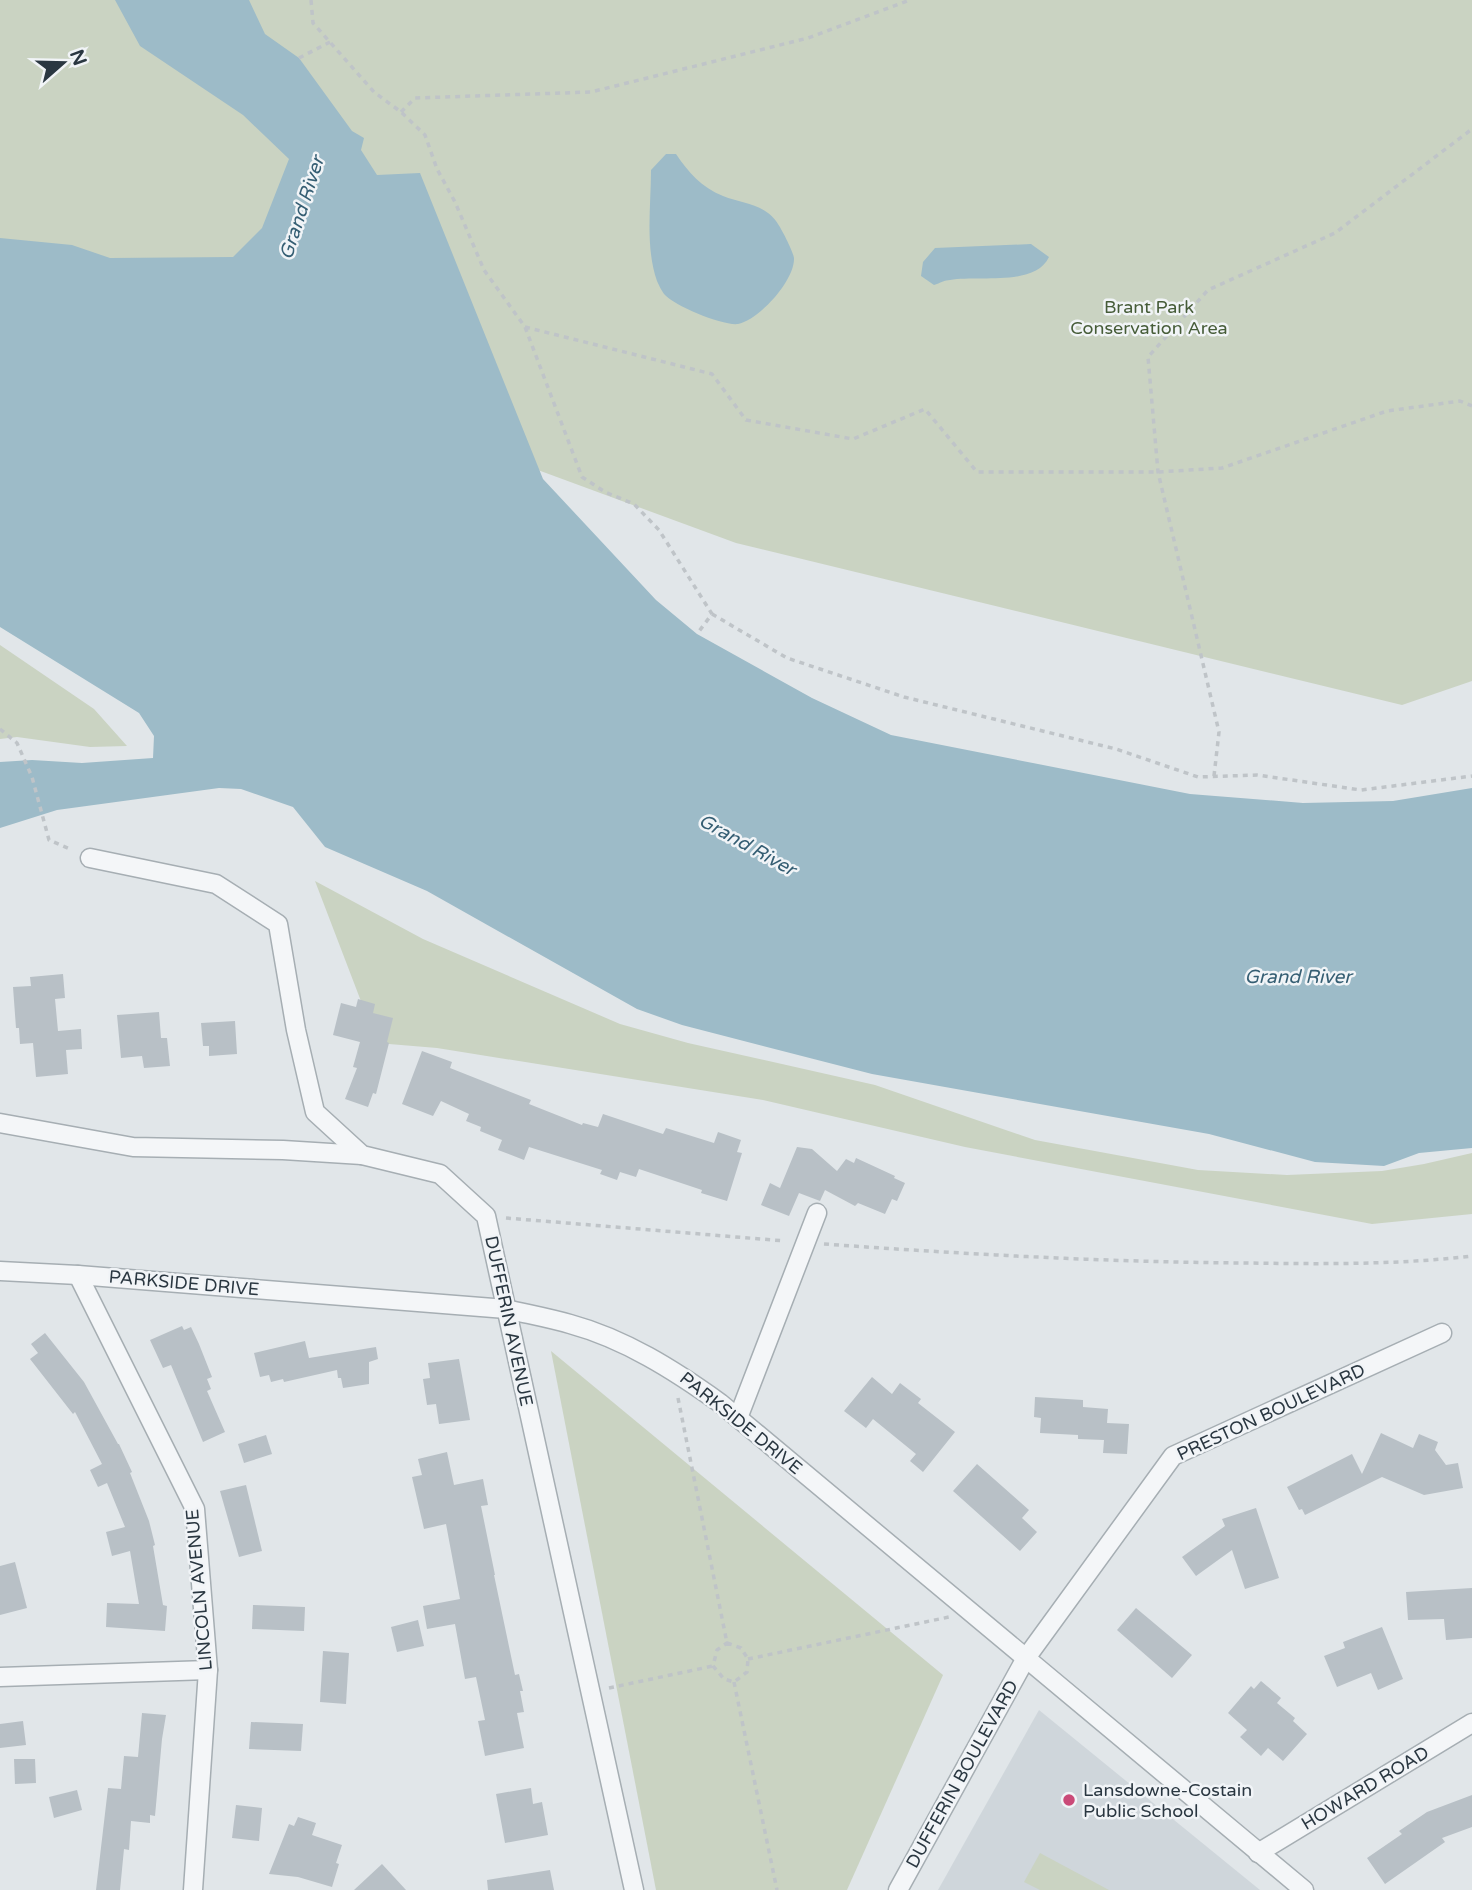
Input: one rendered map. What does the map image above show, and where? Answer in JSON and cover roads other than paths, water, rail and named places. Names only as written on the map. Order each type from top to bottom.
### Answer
[{"type":"street","name":"DUFFERIN AVENUE","points":[[90,858],[216,884],[278,924],[296,1030],[315,1112],[362,1155],[440,1174],[486,1216],[634,1890]]},
{"type":"street","points":[[0,1123],[133,1147],[283,1150],[362,1155]]},
{"type":"street","points":[[737,1418],[817,1213]]},
{"type":"street","name":"PARKSIDE DRIVE","points":[[0,1271],[506,1309],[572,1325],[624,1345],[672,1369],[737,1418],[1304,1890]]},
{"type":"street","name":"LINCOLN AVENUE","points":[[78,1275],[195,1509],[208,1670],[193,1890]]},
{"type":"street","name":"PRESTON BOULEVARD","points":[[1026,1658],[1173,1455],[1442,1333]]},
{"type":"street","name":"DUFFERIN BOULEVARD","points":[[898,1890],[1026,1658]]},
{"type":"street","points":[[0,1677],[208,1670]]},
{"type":"street","name":"HOWARD ROAD","points":[[1258,1853],[1472,1723]]},
{"type":"water","name":"Grand River","points":[[115,0],[249,0],[265,34],[299,58],[352,131],[364,138],[361,150],[377,175],[420,173],[543,479],[656,600],[697,634],[812,698],[891,735],[1190,794],[1303,803],[1393,801],[1472,788],[1472,1148],[1419,1153],[1384,1166],[1315,1162],[1209,1134],[872,1074],[682,1025],[637,1009],[427,891],[325,847],[293,807],[241,789],[219,788],[57,810],[0,828],[0,762],[32,760],[82,763],[153,758],[154,736],[139,713],[0,627],[0,238],[72,245],[110,258],[233,257],[262,228],[289,159],[243,115],[140,46]]},
{"type":"water","points":[[666,154],[676,154],[696,179],[708,188],[767,212],[778,224],[792,251],[793,267],[789,277],[774,298],[746,321],[731,324],[689,310],[665,295],[657,281],[650,240],[651,170]]},
{"type":"water","points":[[1031,244],[1049,257],[1032,273],[1005,278],[948,280],[934,285],[921,276],[923,262],[935,248]]},
{"type":"place","name":"Lansdowne-Costain Public School","points":[[1069,1800]]},
{"type":"park label","name":"Brant Park Conservation Area","points":[[1149,317]]}]
